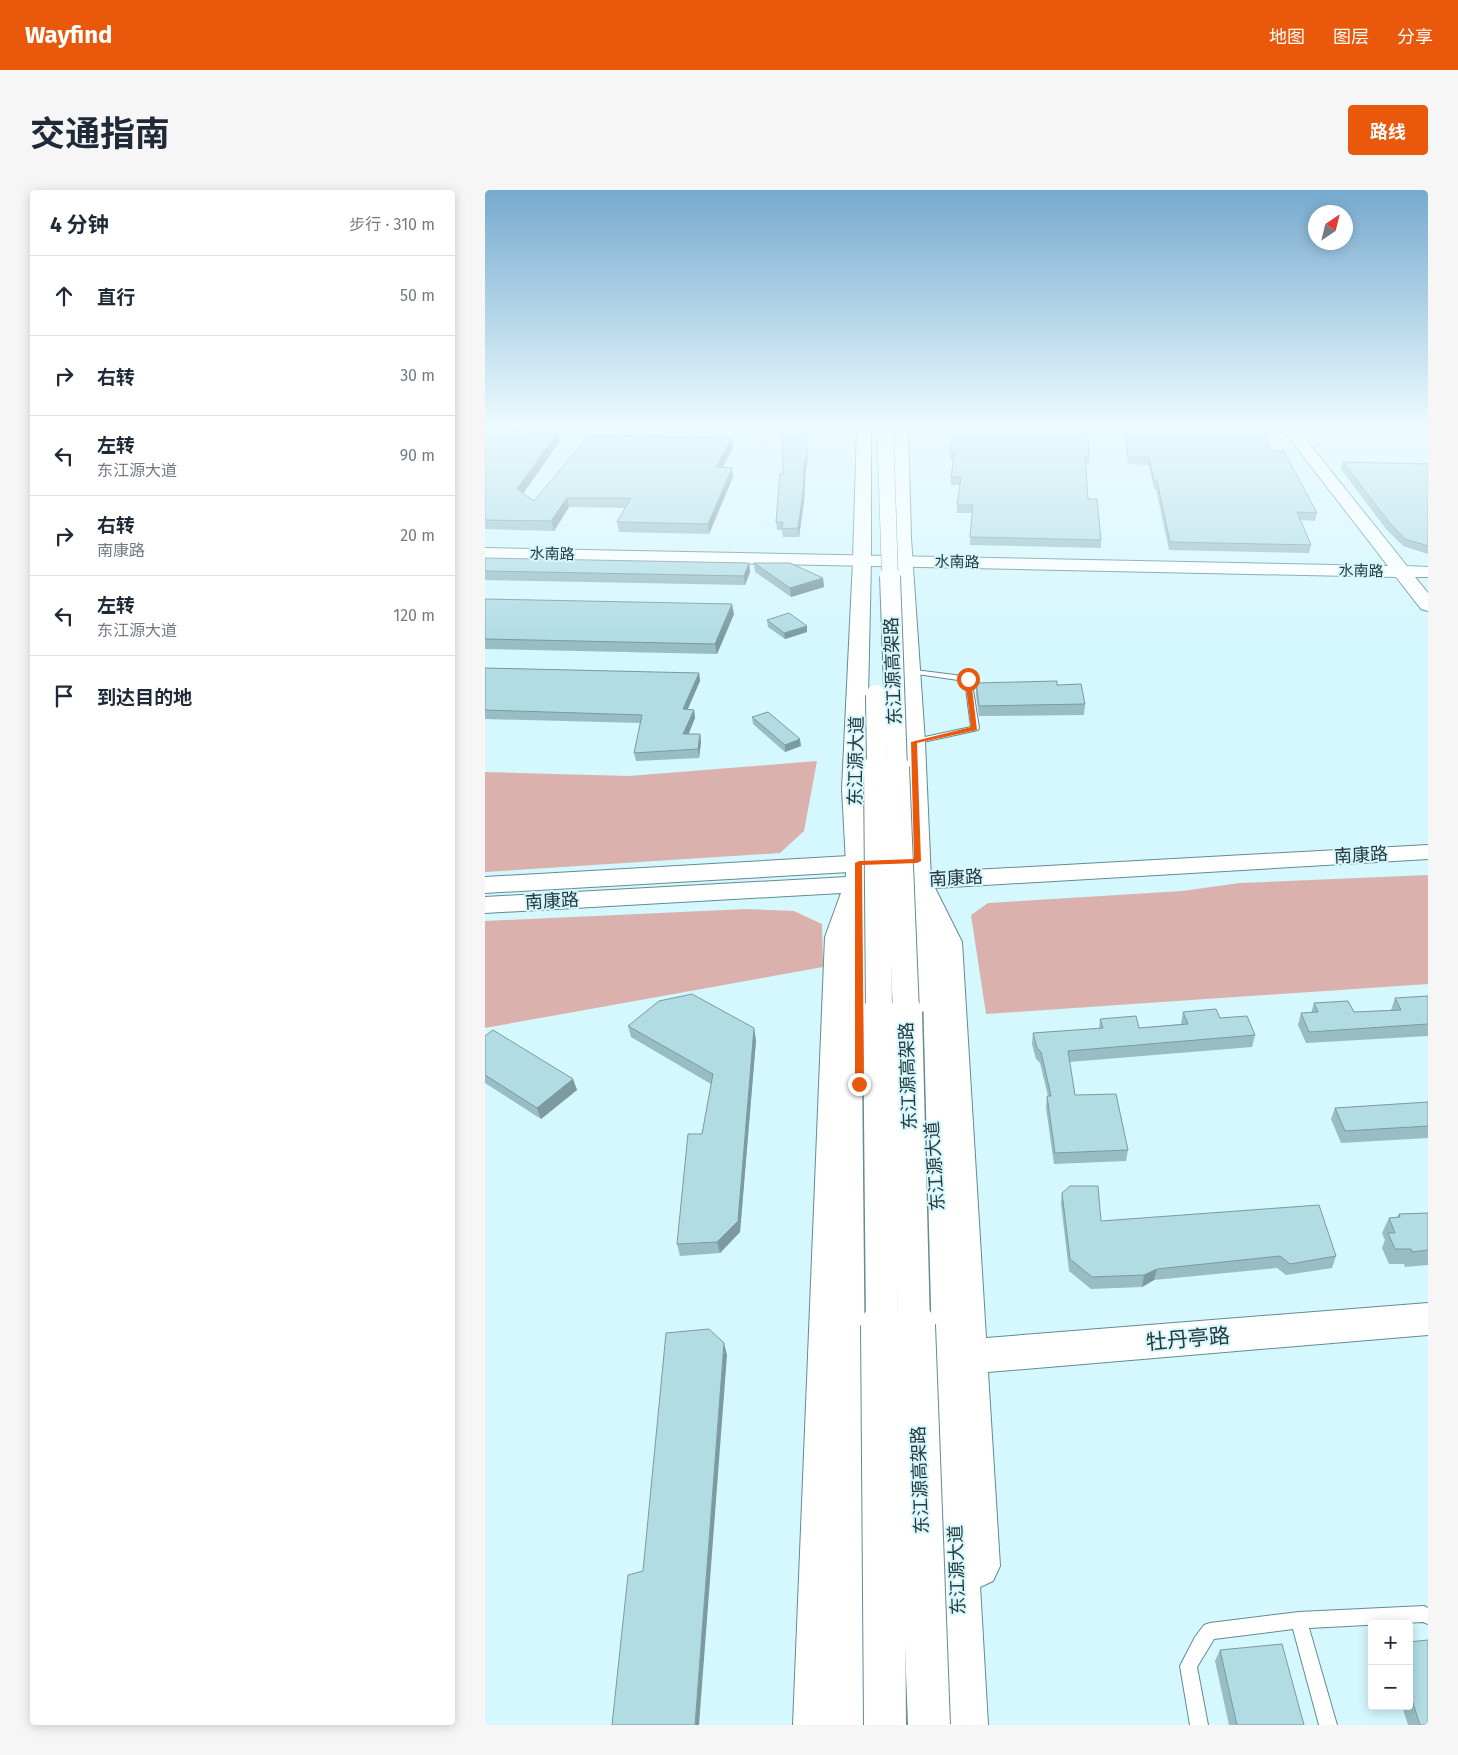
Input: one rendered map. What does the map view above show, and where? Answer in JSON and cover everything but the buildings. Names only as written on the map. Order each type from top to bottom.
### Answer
[{"type":"main road","name":"东江源大道","points":[[853,1725],[859,1084],[858,873],[854,788],[863,498]]},
{"type":"main road","name":"东江源高架路","points":[[875,498],[885,1725]]},
{"type":"main road","name":"东江源高架路","points":[[887,498],[909,1086],[914,1331],[929,1725]]},
{"type":"main road","points":[[903,498],[904,561],[914,742],[917,870],[948,942],[959,1358],[985,1725]]},
{"type":"main road","points":[[1343,498],[1428,605]]},
{"type":"main road","name":"水南路","points":[[485,553],[1428,572]]},
{"type":"main road","name":"南康路","points":[[485,884],[858,873],[1428,841]]},
{"type":"main road","name":"南康路","points":[[917,870],[1428,852]]},
{"type":"main road","points":[[817,1725],[837,937],[858,873]]},
{"type":"main road","name":"南康路","points":[[485,904],[858,873]]},
{"type":"main road","name":"牡丹亭路","points":[[959,1358],[1428,1319]]},
{"type":"main road","name":"东江源大道","points":[[959,1358],[964,1725]]},
{"type":"lane","points":[[910,672],[968,679],[975,728],[914,742]]},
{"type":"lane","points":[[1199,1725],[1188,1666],[1201,1642],[1210,1631],[1299,1620],[1424,1614],[1428,1616]]},
{"type":"lane","points":[[1299,1620],[1328,1725]]},
{"type":"shaded area","points":[[817,761],[804,831],[780,853],[485,872],[485,772],[629,776]]},
{"type":"shaded area","points":[[1428,875],[1428,984],[986,1014],[971,915],[988,903],[1182,891],[1240,883]]},
{"type":"shaded area","points":[[746,909],[794,911],[822,924],[823,967],[485,1028],[485,921]]},
{"type":"route","points":[[859,1084],[859,863],[917,861],[914,742],[975,728],[968,679]]}]
